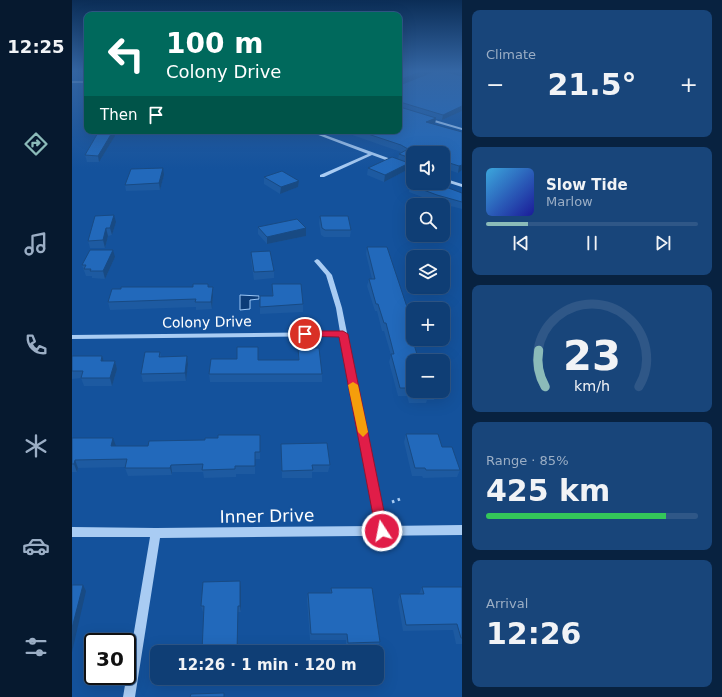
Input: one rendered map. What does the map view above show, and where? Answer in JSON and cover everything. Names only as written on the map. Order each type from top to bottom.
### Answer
[{"type":"street","points":[[421,117],[461,128]]},
{"type":"street","points":[[318,134],[406,166]]},
{"type":"street","points":[[322,176],[372,154]]},
{"type":"street","points":[[450,182],[462,186]]},
{"type":"street","points":[[317,261],[329,275],[333,285],[382,531]]},
{"type":"street","name":"Colony Drive","points":[[72,337],[343,334]]},
{"type":"street","name":"Inner Drive","points":[[72,532],[156,533],[462,530]]},
{"type":"street","points":[[129,697],[156,533]]},
{"type":"path","points":[[392,502],[403,498]]},
{"type":"water","points":[[240,295],[259,296],[259,299],[250,300],[250,309],[240,310]]},
{"type":"building","points":[[405,104],[462,104],[462,106],[443,115]]},
{"type":"building","points":[[402,108],[436,118],[426,122],[462,132],[462,165],[459,166],[450,163],[450,146],[406,146],[406,148],[368,134],[402,134]]},
{"type":"building","points":[[97,134],[111,134],[98,156],[85,155]]},
{"type":"building","points":[[406,150],[406,156],[399,154]]},
{"type":"building","points":[[392,157],[406,162],[406,164],[385,175],[368,168]]},
{"type":"building","points":[[163,168],[159,183],[125,185],[131,169]]},
{"type":"building","points":[[282,171],[299,181],[281,187],[264,177]]},
{"type":"building","points":[[450,189],[462,193],[462,202],[450,198],[424,190],[450,190]]},
{"type":"building","points":[[114,215],[110,228],[106,228],[103,240],[88,241],[95,216]]},
{"type":"building","points":[[320,216],[348,216],[351,230],[325,230],[322,228]]},
{"type":"building","points":[[297,219],[306,228],[267,237],[258,227]]},
{"type":"building","points":[[367,247],[387,247],[406,304],[406,346],[414,346],[417,354],[406,354],[406,388],[400,388],[391,354],[394,354],[386,323],[384,323],[378,304],[376,304],[369,279],[375,279]]},
{"type":"building","points":[[90,250],[113,250],[103,271],[90,271],[91,269],[84,269],[86,265],[82,265]]},
{"type":"building","points":[[270,251],[274,271],[254,272],[251,252]]},
{"type":"building","points":[[193,284],[208,284],[208,287],[213,287],[211,302],[195,302],[196,299],[108,302],[112,289],[121,289],[121,287],[193,287]]},
{"type":"building","points":[[272,284],[301,284],[303,304],[260,307],[260,296],[273,296]]},
{"type":"building","points":[[237,347],[258,347],[258,360],[299,360],[298,348],[319,348],[322,374],[209,374],[211,359],[237,359]]},
{"type":"building","points":[[145,352],[160,352],[159,357],[187,356],[185,373],[141,374]]},
{"type":"building","points":[[72,356],[102,356],[101,361],[115,361],[110,378],[81,378],[83,371],[72,371]]},
{"type":"building","points":[[406,434],[438,434],[442,447],[452,447],[460,470],[426,470],[425,468],[415,468]]},
{"type":"building","points":[[218,435],[260,435],[260,452],[255,452],[255,466],[235,466],[235,469],[202,470],[203,464],[171,465],[170,468],[125,468],[127,459],[75,460],[74,464],[72,464],[72,438],[113,438],[111,446],[148,446],[149,441],[205,440],[205,438],[218,438]]},
{"type":"building","points":[[327,443],[330,465],[312,465],[313,470],[282,471],[281,444]]},
{"type":"building","points":[[240,581],[237,645],[202,645],[204,606],[201,606],[203,582]]},
{"type":"building","points":[[72,585],[83,585],[72,628]]},
{"type":"building","points":[[422,587],[462,587],[462,638],[457,624],[406,625],[400,594],[424,594]]},
{"type":"building","points":[[331,588],[372,588],[380,642],[348,643],[347,634],[311,634],[308,593],[332,593]]},
{"type":"building","points":[[224,693],[224,697],[190,697],[191,694]]},
{"type":"slow traffic","points":[[353,385],[363,432]]},
{"type":"route","points":[[305,334],[343,334],[382,531]]}]
